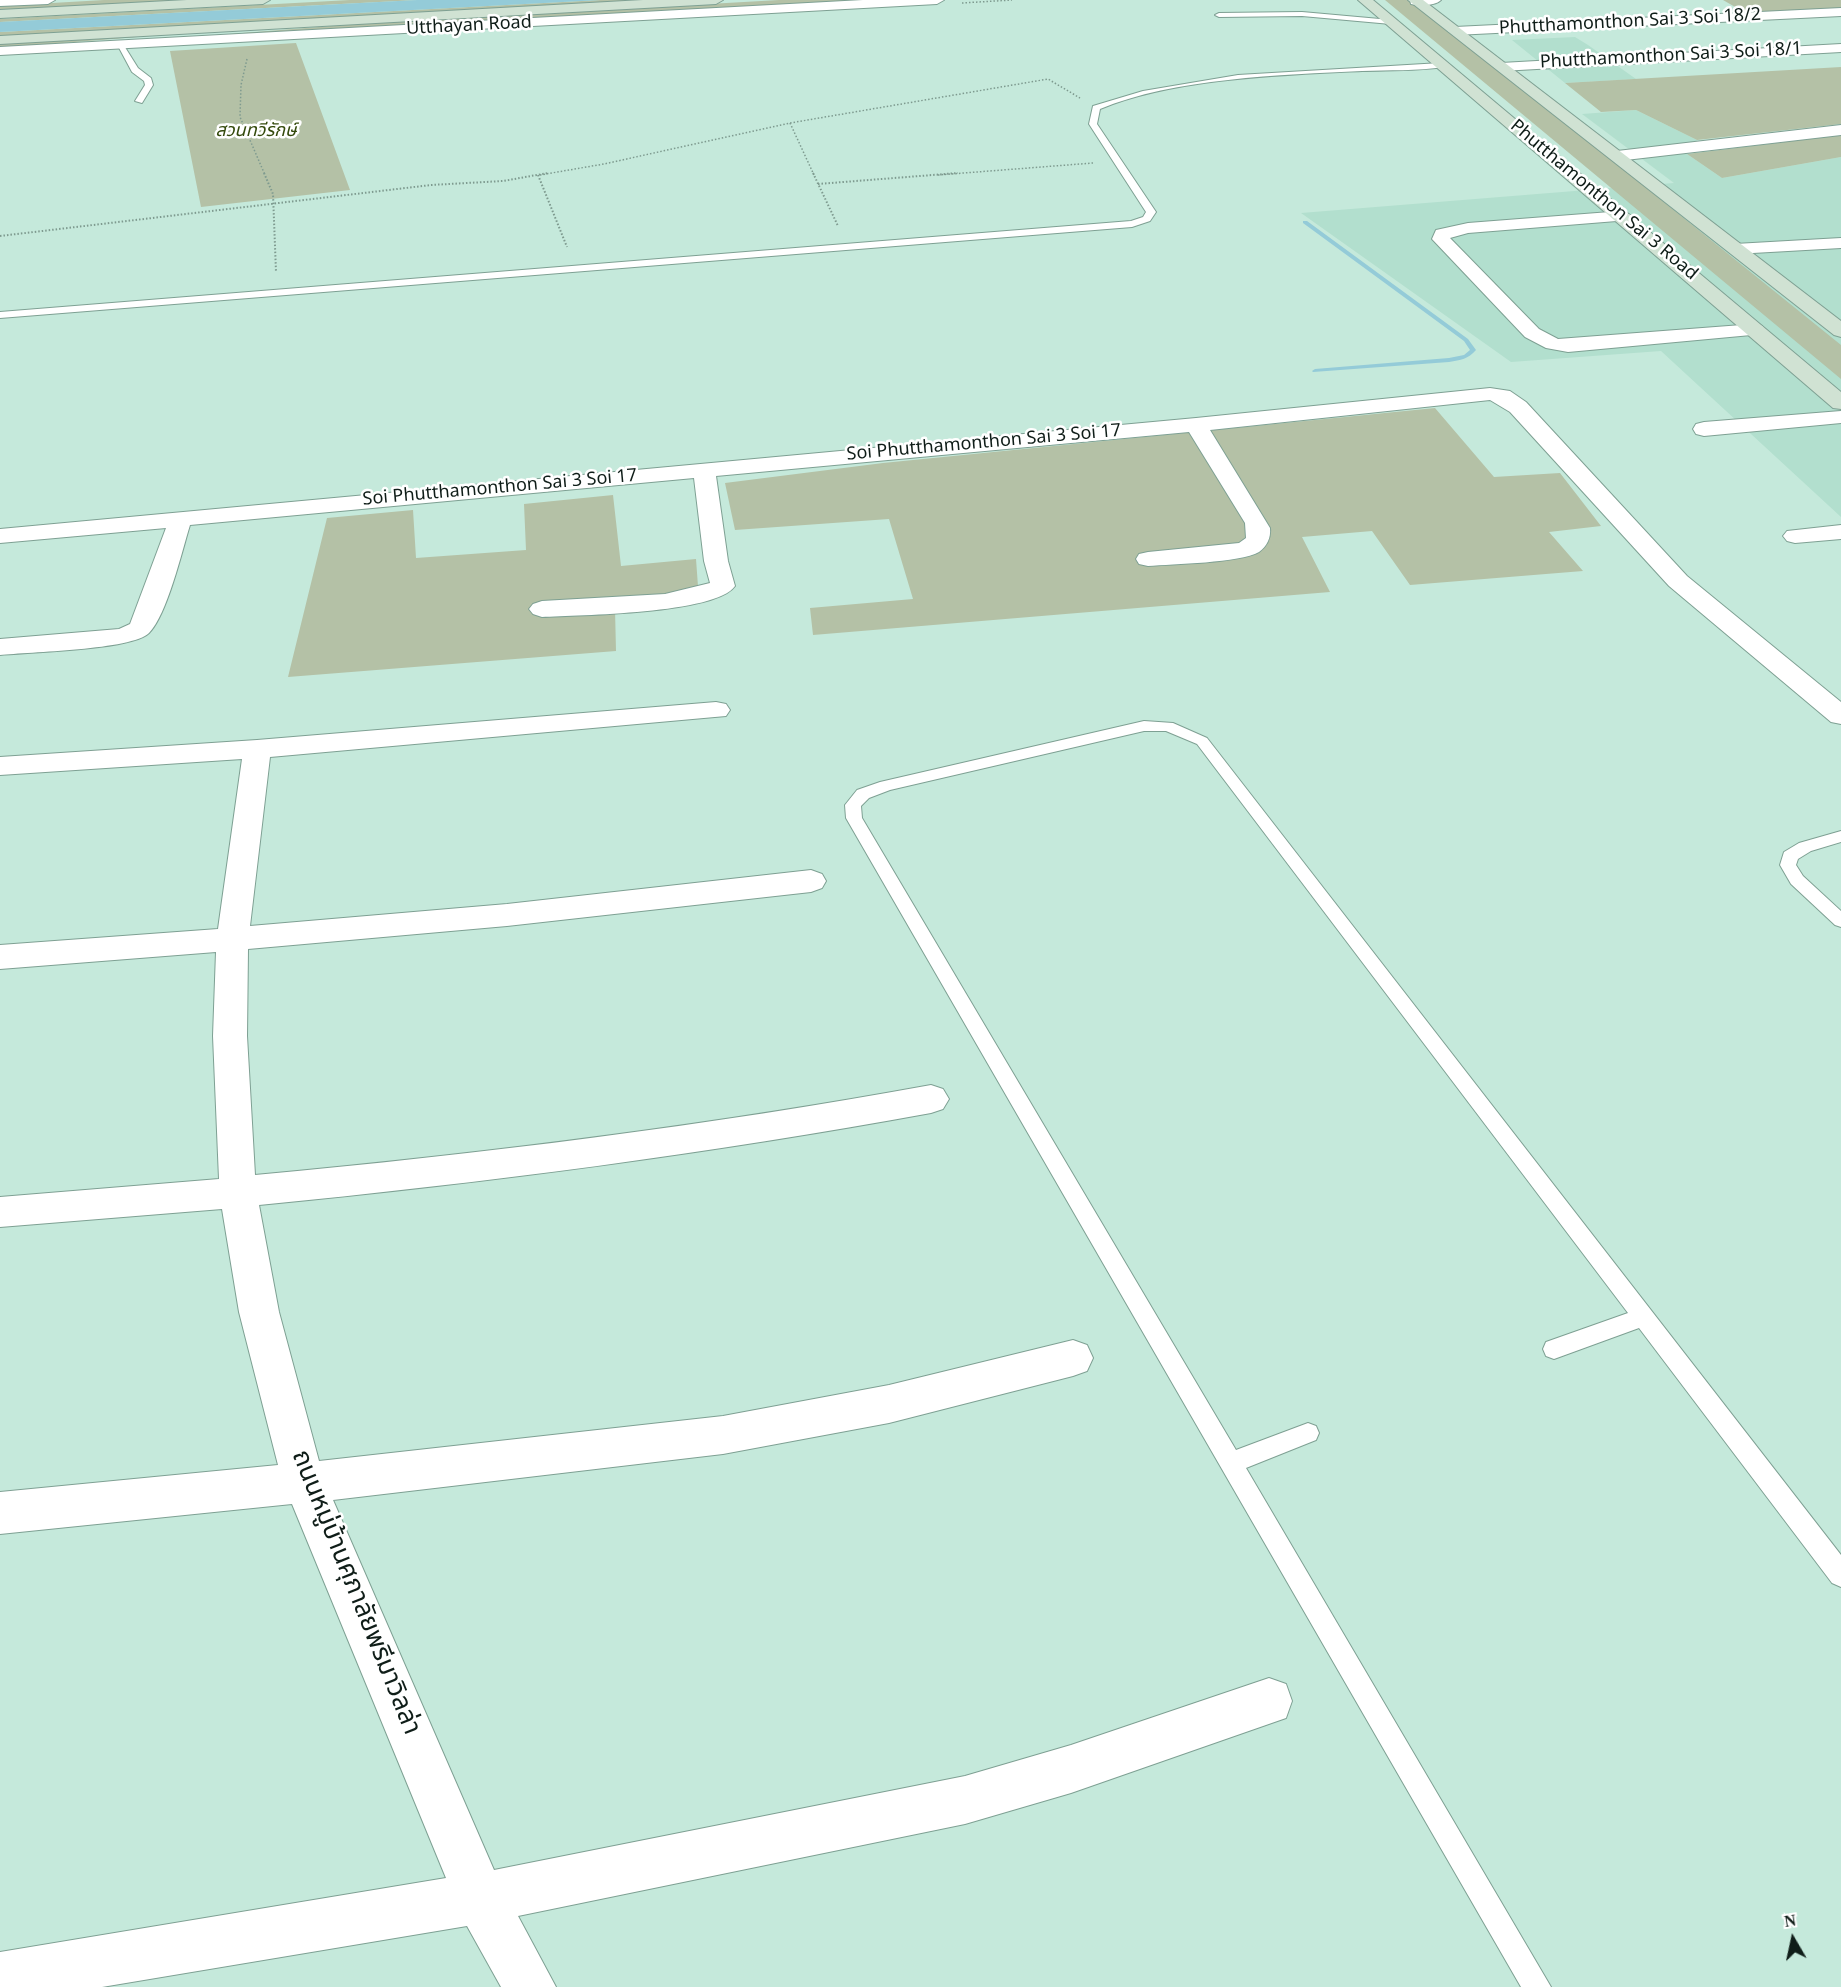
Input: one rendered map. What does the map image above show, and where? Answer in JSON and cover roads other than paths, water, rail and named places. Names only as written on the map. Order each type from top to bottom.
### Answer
[{"type":"main road","points":[[0,14],[262,0]]},
{"type":"main road","name":"Utthayan Road","points":[[0,40],[716,0]]},
{"type":"main road","name":"Phutthamonthon Sai 3 Road","points":[[1416,1],[1735,249],[1837,325]]},
{"type":"main road","name":"Phutthamonthon Sai 3 Road","points":[[1370,5],[1623,216],[1841,403]]},
{"type":"main road","points":[[23,49],[330,21]]},
{"type":"street","points":[[0,2],[48,0]]},
{"type":"street","name":"Utthayan Road","points":[[0,51],[937,0]]},
{"type":"street","points":[[1360,0],[1370,5]]},
{"type":"street","points":[[1416,1],[1434,0]]},
{"type":"street","name":"Phutthamonthon Sai 3 Soi 18/2","points":[[1455,31],[1841,12]]},
{"type":"street","name":"Phutthamonthon Sai 3 Soi 18/1","points":[[1501,67],[1841,48]]},
{"type":"street","points":[[1617,156],[1841,129]]},
{"type":"street","points":[[1623,216],[1468,228],[1442,234],[1441,239],[1532,333],[1553,344],[1568,346],[1755,330]]},
{"type":"street","points":[[1735,249],[1841,243]]},
{"type":"street","name":"Soi Phutthamonthon Sai 3 Soi 17","points":[[0,536],[1196,424],[1475,394],[1502,396],[1518,407],[1678,581],[1841,716]]},
{"type":"street","points":[[1704,429],[1841,417]]},
{"type":"street","points":[[1148,559],[1243,550],[1254,547],[1259,538],[1260,531],[1257,523],[1196,424]]},
{"type":"street","points":[[542,609],[688,598],[713,593],[723,586],[716,561],[704,471]]},
{"type":"street","points":[[0,647],[124,636],[139,629],[146,620],[181,518]]},
{"type":"street","points":[[1795,536],[1841,532]]},
{"type":"street","points":[[0,766],[257,749],[716,710]]},
{"type":"street","name":"ถนนหมู่บ้านศุภาลัยพรีมาวิลล่า","points":[[257,749],[232,940],[230,1036],[238,1194],[259,1312],[304,1483],[480,1898],[531,1987]]},
{"type":"street","points":[[0,957],[232,940],[684,897],[811,881]]},
{"type":"street","points":[[0,1212],[238,1194],[707,1139],[931,1099]]},
{"type":"street","points":[[0,1513],[304,1483],[723,1435],[889,1404],[1073,1358]]},
{"type":"street","points":[[0,1978],[480,1898],[965,1800],[1071,1769],[1269,1701]]},
{"type":"lane","points":[[1219,15],[1302,14],[1391,22]]},
{"type":"lane","points":[[120,46],[135,70],[148,81],[149,85],[139,101]]},
{"type":"lane","points":[[0,315],[1140,223],[1151,213],[1093,124],[1096,108],[1113,100],[1140,94],[1229,79],[1442,65]]},
{"type":"lane","points":[[1537,1987],[854,818],[853,805],[863,794],[886,786],[1144,726],[1168,726],[1202,741],[1841,1575]]},
{"type":"lane","points":[[1841,836],[1804,847],[1790,856],[1788,865],[1797,880],[1841,921]]},
{"type":"lane","points":[[1554,1349],[1643,1317]]},
{"type":"lane","points":[[1230,1463],[1308,1433]]},
{"type":"water","points":[[417,0],[600,0],[0,32],[0,22]]},
{"type":"waterway","points":[[1305,222],[1466,340],[1473,350],[1466,357],[1449,360],[1315,371]]},
{"type":"park label","name":"สวนทวีรักษ์","points":[[256,132]]}]
